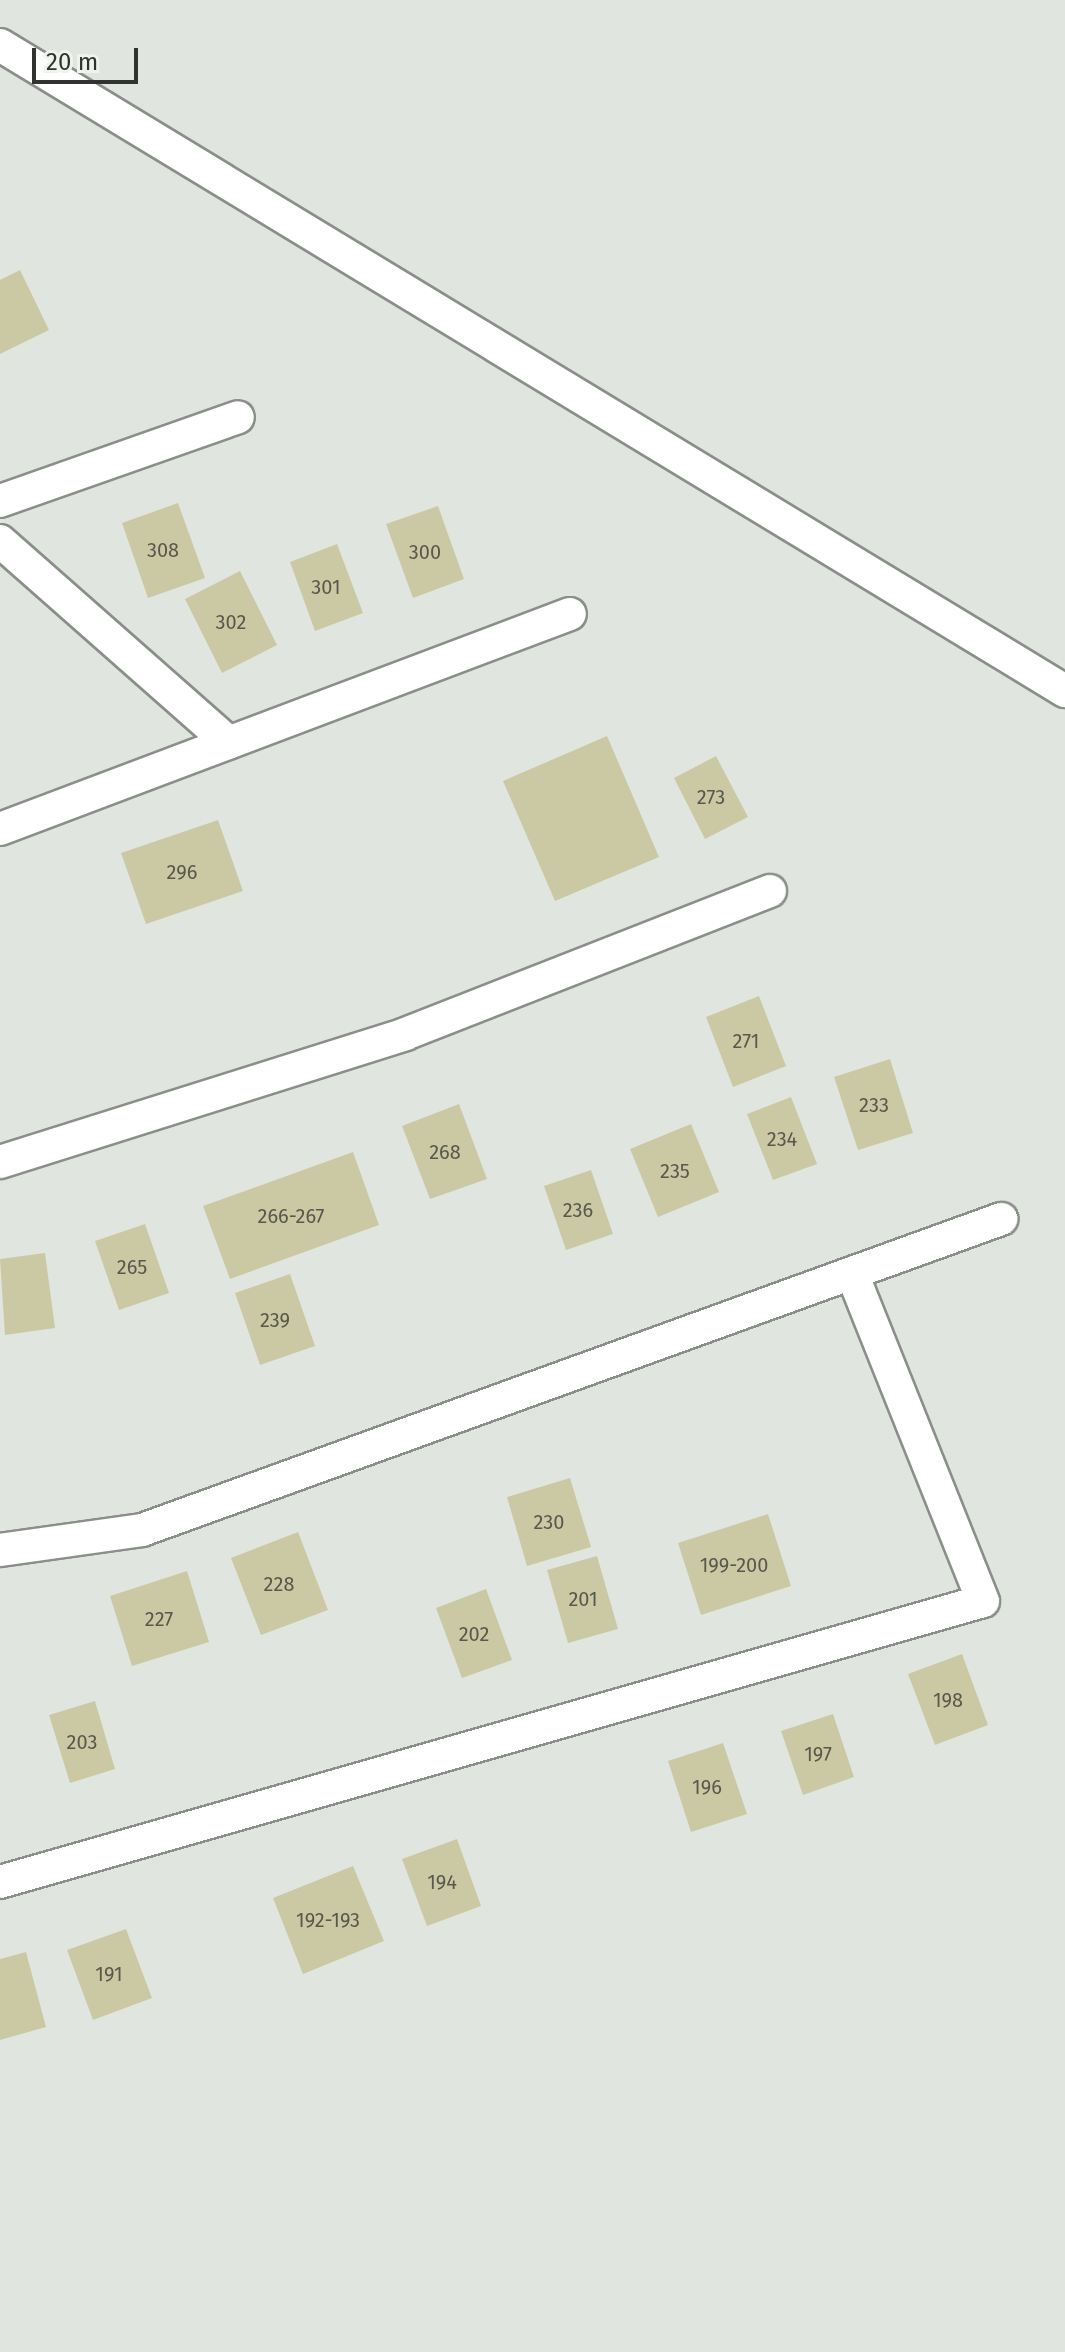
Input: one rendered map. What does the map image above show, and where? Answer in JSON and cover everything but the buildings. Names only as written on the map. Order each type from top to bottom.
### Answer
[{"type":"street","points":[[0,45],[1065,691]]},
{"type":"street","points":[[0,501],[238,417]]},
{"type":"street","points":[[0,541],[229,743]]},
{"type":"street","points":[[0,829],[570,614]]},
{"type":"street","points":[[0,1162],[405,1034],[770,891]]},
{"type":"street","points":[[0,1550],[142,1530],[1001,1219]]},
{"type":"street","points":[[0,1882],[983,1601],[852,1273]]}]
